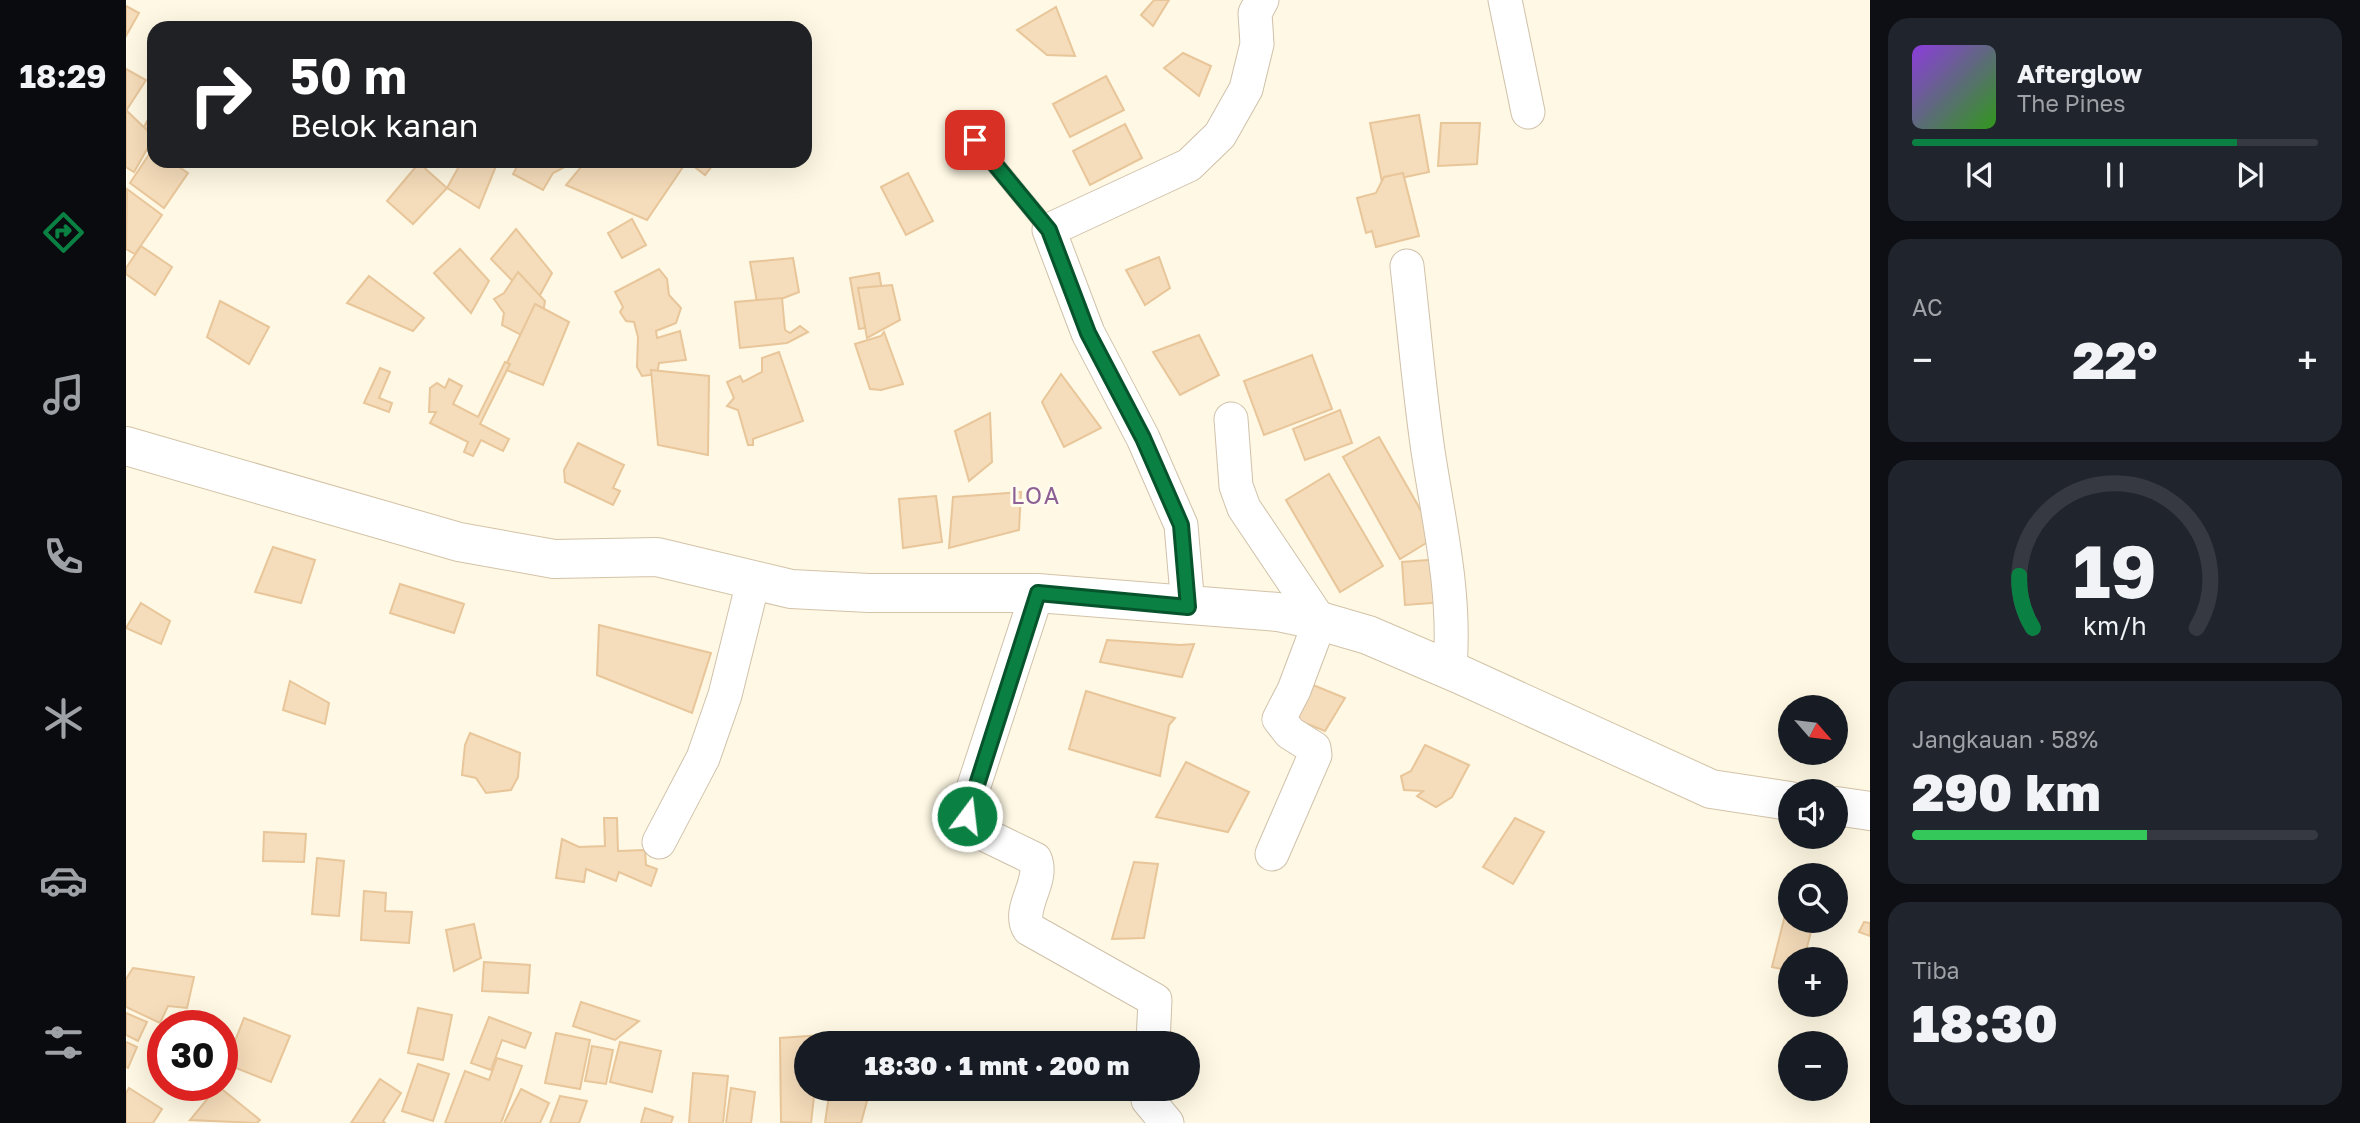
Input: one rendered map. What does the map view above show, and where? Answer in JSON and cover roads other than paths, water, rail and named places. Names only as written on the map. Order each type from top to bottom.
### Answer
[{"type":"street","points":[[1188,607],[1181,525],[1143,438],[1088,333],[1049,230],[1189,165],[1220,135],[1246,89],[1257,44],[1255,13],[1262,0]]},
{"type":"street","points":[[1505,0],[1528,112]]},
{"type":"street","points":[[1407,265],[1428,450],[1449,571],[1453,633],[1450,667],[1459,674]]},
{"type":"street","points":[[1231,419],[1236,486],[1244,508],[1320,621]]},
{"type":"street","points":[[126,446],[459,542],[554,559],[657,557],[753,582],[792,589],[869,593],[1038,593],[1188,607],[1278,612],[1368,635],[1711,789],[1778,799]]},
{"type":"street","points":[[659,842],[703,758],[725,695],[753,582]]},
{"type":"street","points":[[1038,593],[967,807],[968,824],[1035,859],[1038,870],[1026,919],[1029,929],[1155,1000],[1154,1031]]},
{"type":"street","points":[[1272,854],[1315,755],[1309,743],[1290,733],[1279,719],[1294,690],[1320,621]]},
{"type":"street","points":[[1848,808],[1870,811]]},
{"type":"street","points":[[1149,1101],[1167,1123]]},
{"type":"lane","points":[[975,140],[1049,230]]},
{"type":"district","name":"LOA","points":[[1036,496]]}]
